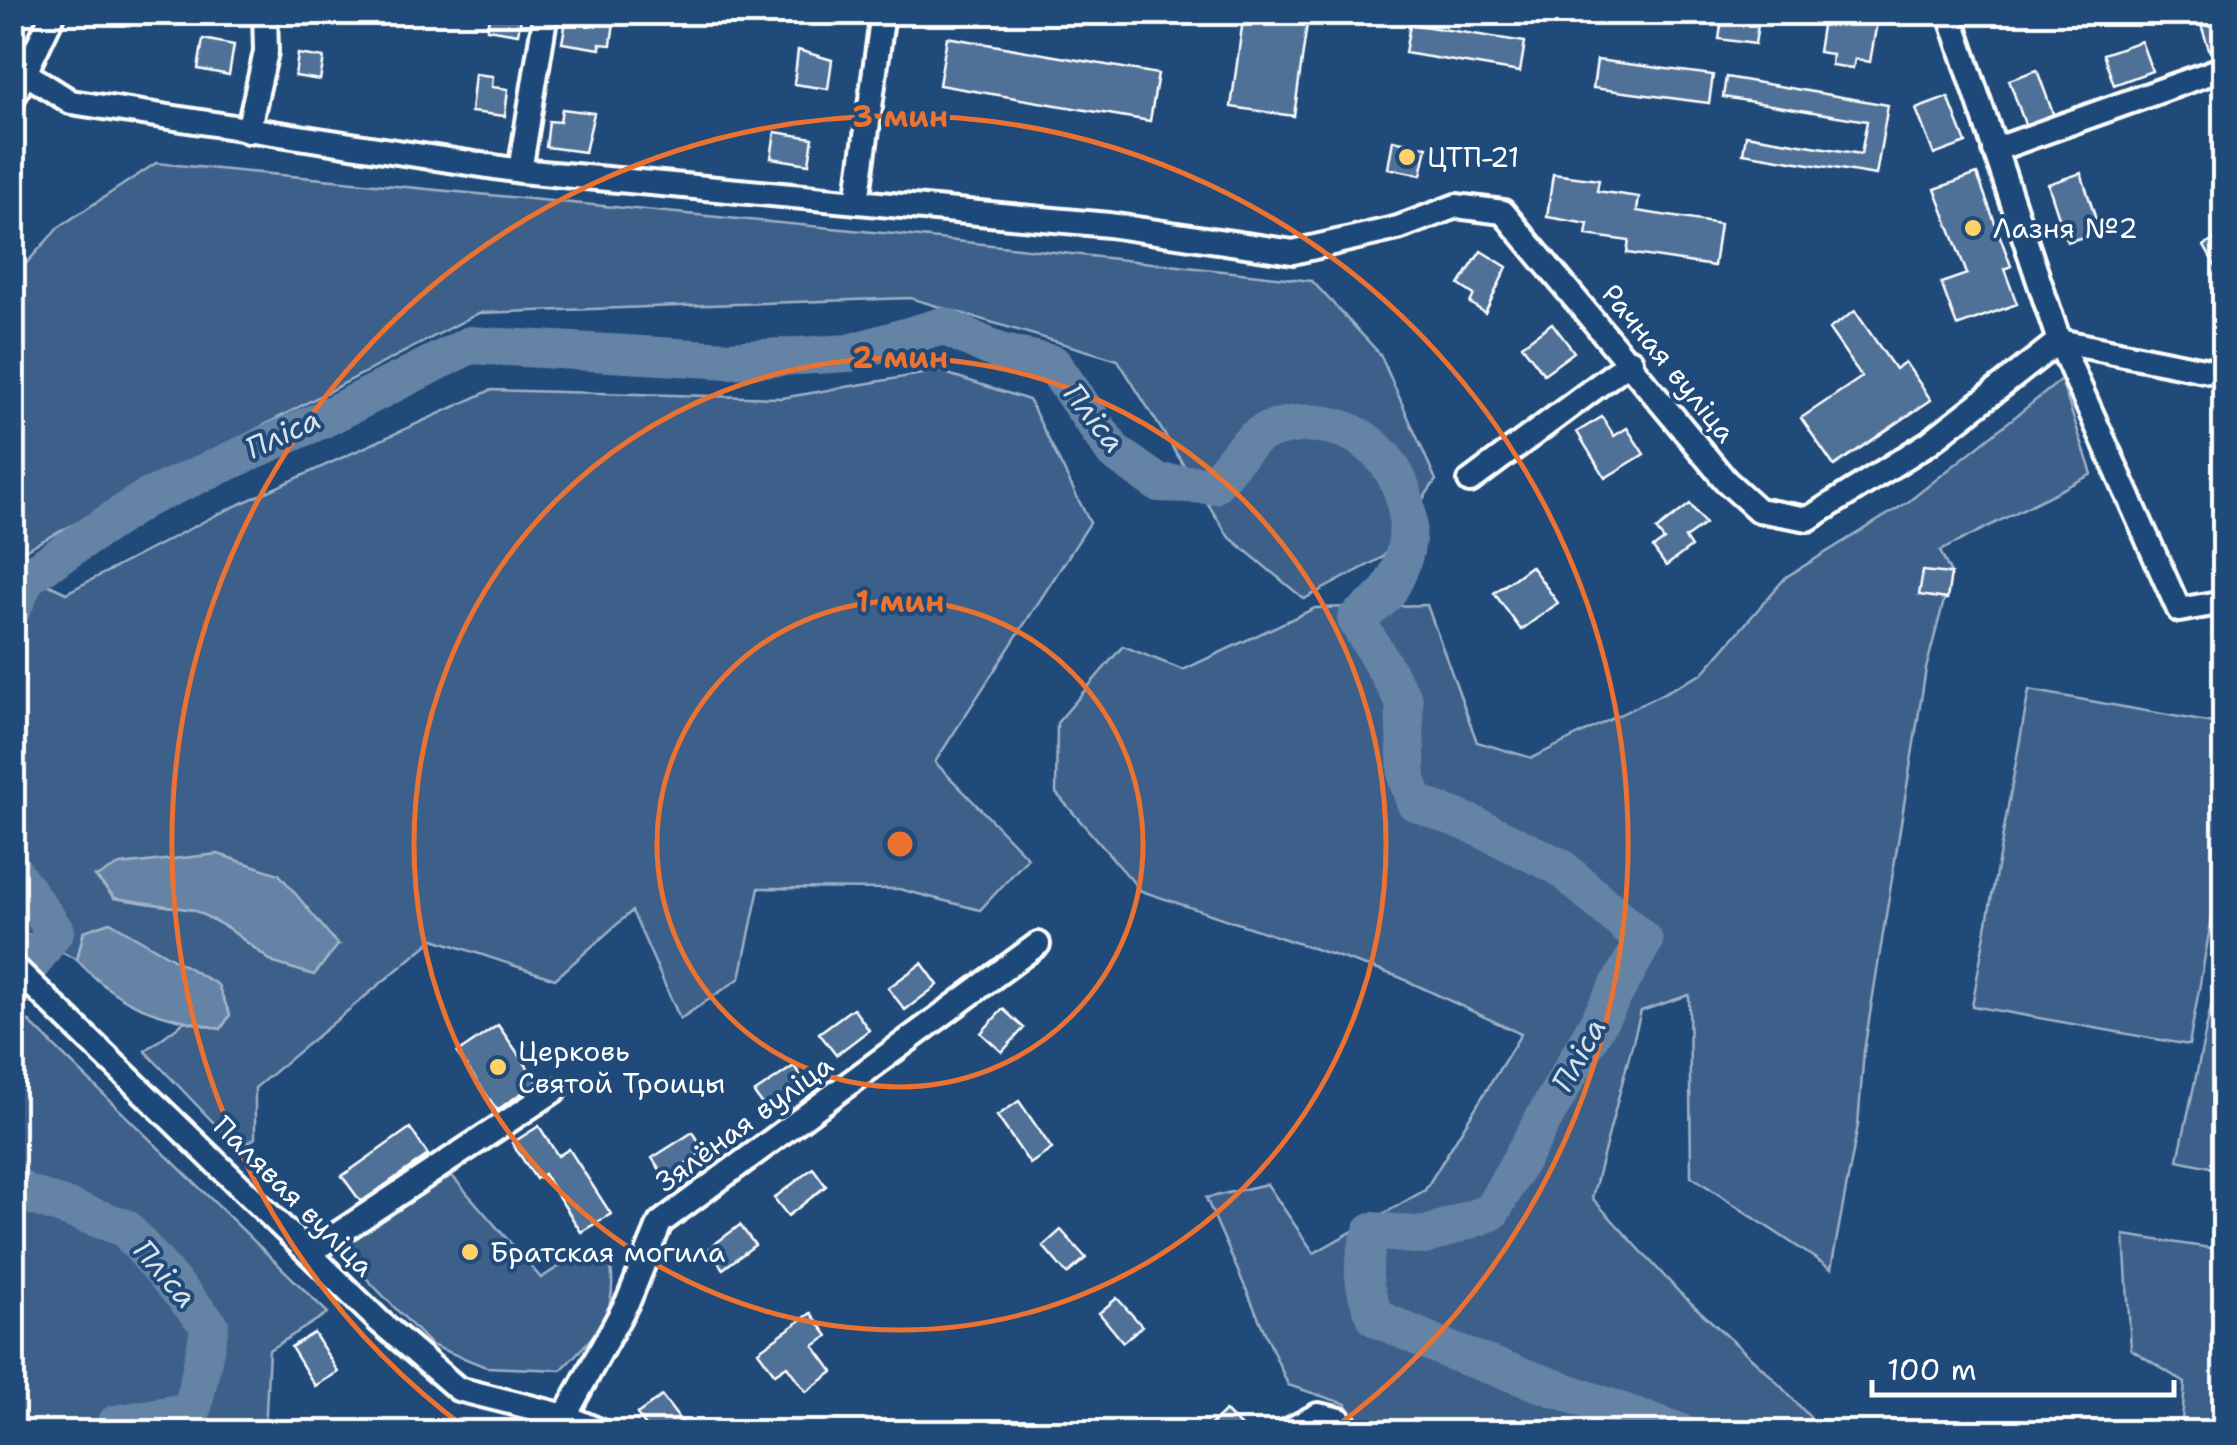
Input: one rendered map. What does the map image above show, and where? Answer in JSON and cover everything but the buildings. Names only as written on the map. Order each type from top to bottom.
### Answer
[{"type":"street","points":[[12,100],[54,12]]},
{"type":"street","points":[[248,131],[266,52],[264,12]]},
{"type":"street","points":[[520,171],[546,12]]},
{"type":"street","points":[[27,74],[71,102],[248,131],[520,171],[857,202],[882,12]]},
{"type":"street","points":[[1949,12],[2059,340],[2179,610],[2224,602]]},
{"type":"street","points":[[1994,150],[2224,68]]},
{"type":"street","name":"Рачная вуліца","points":[[857,202],[1109,225],[1293,252],[1398,228],[1456,206],[1503,212],[1631,361],[1726,481],[1758,510],[1808,519],[1930,442],[2059,340]]},
{"type":"street","points":[[2059,340],[2224,374]]},
{"type":"street","points":[[1470,480],[1631,361]]},
{"type":"street","name":"Зялёная вуліца","points":[[565,1416],[629,1298],[660,1222],[1038,944]]},
{"type":"street","name":"Палявая вуліца","points":[[12,965],[380,1322],[458,1389],[565,1416],[602,1432]]},
{"type":"street","points":[[309,1253],[555,1090]]},
{"type":"street","points":[[1290,1429],[1318,1415],[1340,1420],[1352,1432]]},
{"type":"shaded area","points":[[156,163],[894,234],[1312,281],[1380,354],[1436,480],[1383,557],[1304,599],[1228,536],[1118,360],[910,298],[479,313],[13,556],[13,278],[59,227]]},
{"type":"shaded area","points":[[939,371],[1029,400],[1090,523],[935,762],[1028,858],[980,910],[899,889],[759,888],[740,978],[680,1019],[632,911],[555,979],[434,939],[255,1088],[255,1138],[239,1149],[145,1051],[185,1021],[221,1029],[84,931],[77,960],[13,927],[12,567],[66,593],[218,514],[491,390],[782,398]],"holes":[[[96,877],[338,945],[274,963],[228,928],[194,910],[114,898]]]},
{"type":"shaded area","points":[[2061,380],[2092,474],[1940,551],[1951,574],[1926,669],[1864,1051],[1858,1125],[1831,1269],[1691,1176],[1689,995],[1641,1011],[1592,1198],[1680,1293],[1769,1374],[1824,1432],[1366,1432],[1346,1404],[1288,1385],[1206,1198],[1267,1184],[1314,1253],[1425,1190],[1521,1034],[1399,977],[1141,891],[1056,793],[1057,723],[1123,646],[1183,670],[1315,608],[1427,605],[1477,742],[1532,758],[1702,674],[1786,577],[1908,502]]},
{"type":"shaded area","points":[[2029,690],[2224,725],[2224,850],[2189,1045],[1972,1006]]},
{"type":"shaded area","points":[[218,854],[279,874],[338,945],[314,975],[274,963],[228,928],[194,910],[115,898],[96,877],[120,865]]},
{"type":"shaded area","points":[[110,922],[218,985],[230,1015],[221,1029],[142,1008],[94,977],[77,960],[84,931]]},
{"type":"shaded area","points":[[2224,946],[2224,1170],[2178,1160]]},
{"type":"shaded area","points":[[12,1005],[328,1313],[269,1350],[265,1432],[13,1432]]},
{"type":"shaded area","points":[[447,1170],[541,1278],[583,1251],[610,1260],[612,1295],[603,1321],[561,1370],[486,1367],[431,1345],[331,1242]]},
{"type":"shaded area","points":[[2124,1235],[2224,1250],[2224,1432],[2181,1432],[2185,1383],[2131,1349]]},
{"type":"waterway","name":"Пліса","points":[[12,609],[27,577],[145,499],[321,420],[470,345],[729,360],[849,353],[943,326],[1000,352],[1053,364],[1114,452],[1158,483],[1213,485],[1245,447],[1267,431],[1305,424],[1338,428],[1366,441],[1388,463],[1402,490],[1408,522],[1404,555],[1390,588],[1356,619],[1404,701],[1407,779],[1415,802],[1474,825],[1560,867],[1644,941],[1491,1212],[1424,1236],[1372,1231],[1364,1265],[1367,1295],[1376,1318],[1453,1352],[1679,1432]]},
{"type":"waterway","name":"Пліса","points":[[12,870],[55,931],[12,991]]},
{"type":"waterway","name":"Пліса","points":[[12,1183],[25,1193],[125,1228],[210,1326],[192,1411],[116,1424],[113,1432]]},
{"type":"place","name":"ЦТП-21","points":[[1407,157]]},
{"type":"place","name":"Лазня №2","points":[[1973,228]]},
{"type":"place","name":"Церковь Святой Троицы","points":[[498,1067]]},
{"type":"place","name":"Братская могила","points":[[470,1252]]}]
